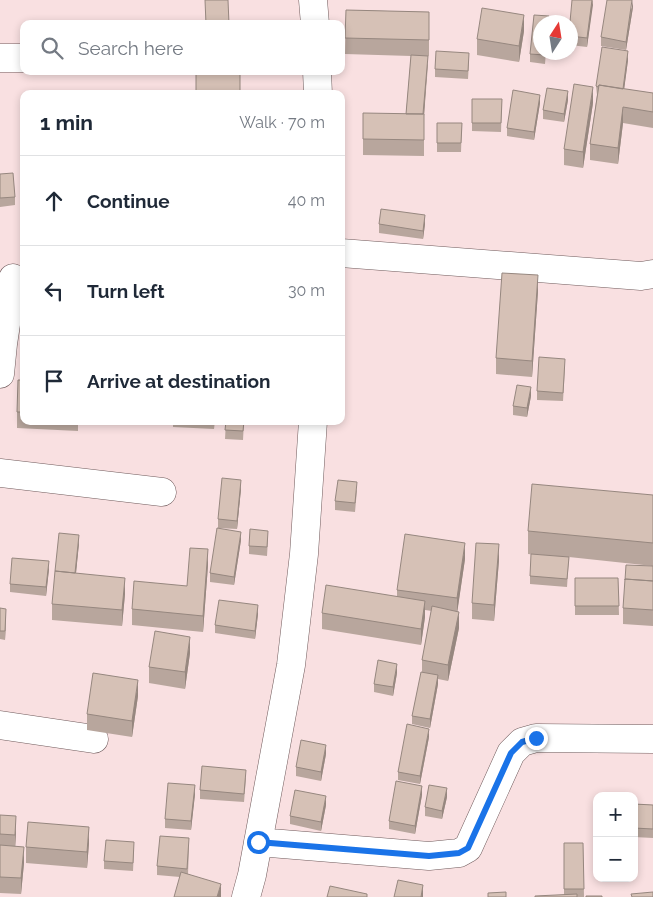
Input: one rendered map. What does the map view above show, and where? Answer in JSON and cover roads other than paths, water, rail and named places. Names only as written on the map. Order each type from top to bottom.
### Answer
[{"type":"street","points":[[313,0],[315,20]]},
{"type":"street","points":[[0,58],[20,58]]},
{"type":"street","points":[[318,75],[318,90]]},
{"type":"street","points":[[345,253],[641,276],[653,274]]},
{"type":"street","points":[[0,374],[2,344],[13,278]]},
{"type":"street","points":[[246,897],[252,875],[291,665],[304,554],[313,425]]},
{"type":"street","points":[[0,473],[162,492]]},
{"type":"street","points":[[0,725],[94,739]]},
{"type":"street","points":[[258,842],[429,856],[459,853],[468,848],[511,753],[522,742],[536,738],[653,739]]}]
